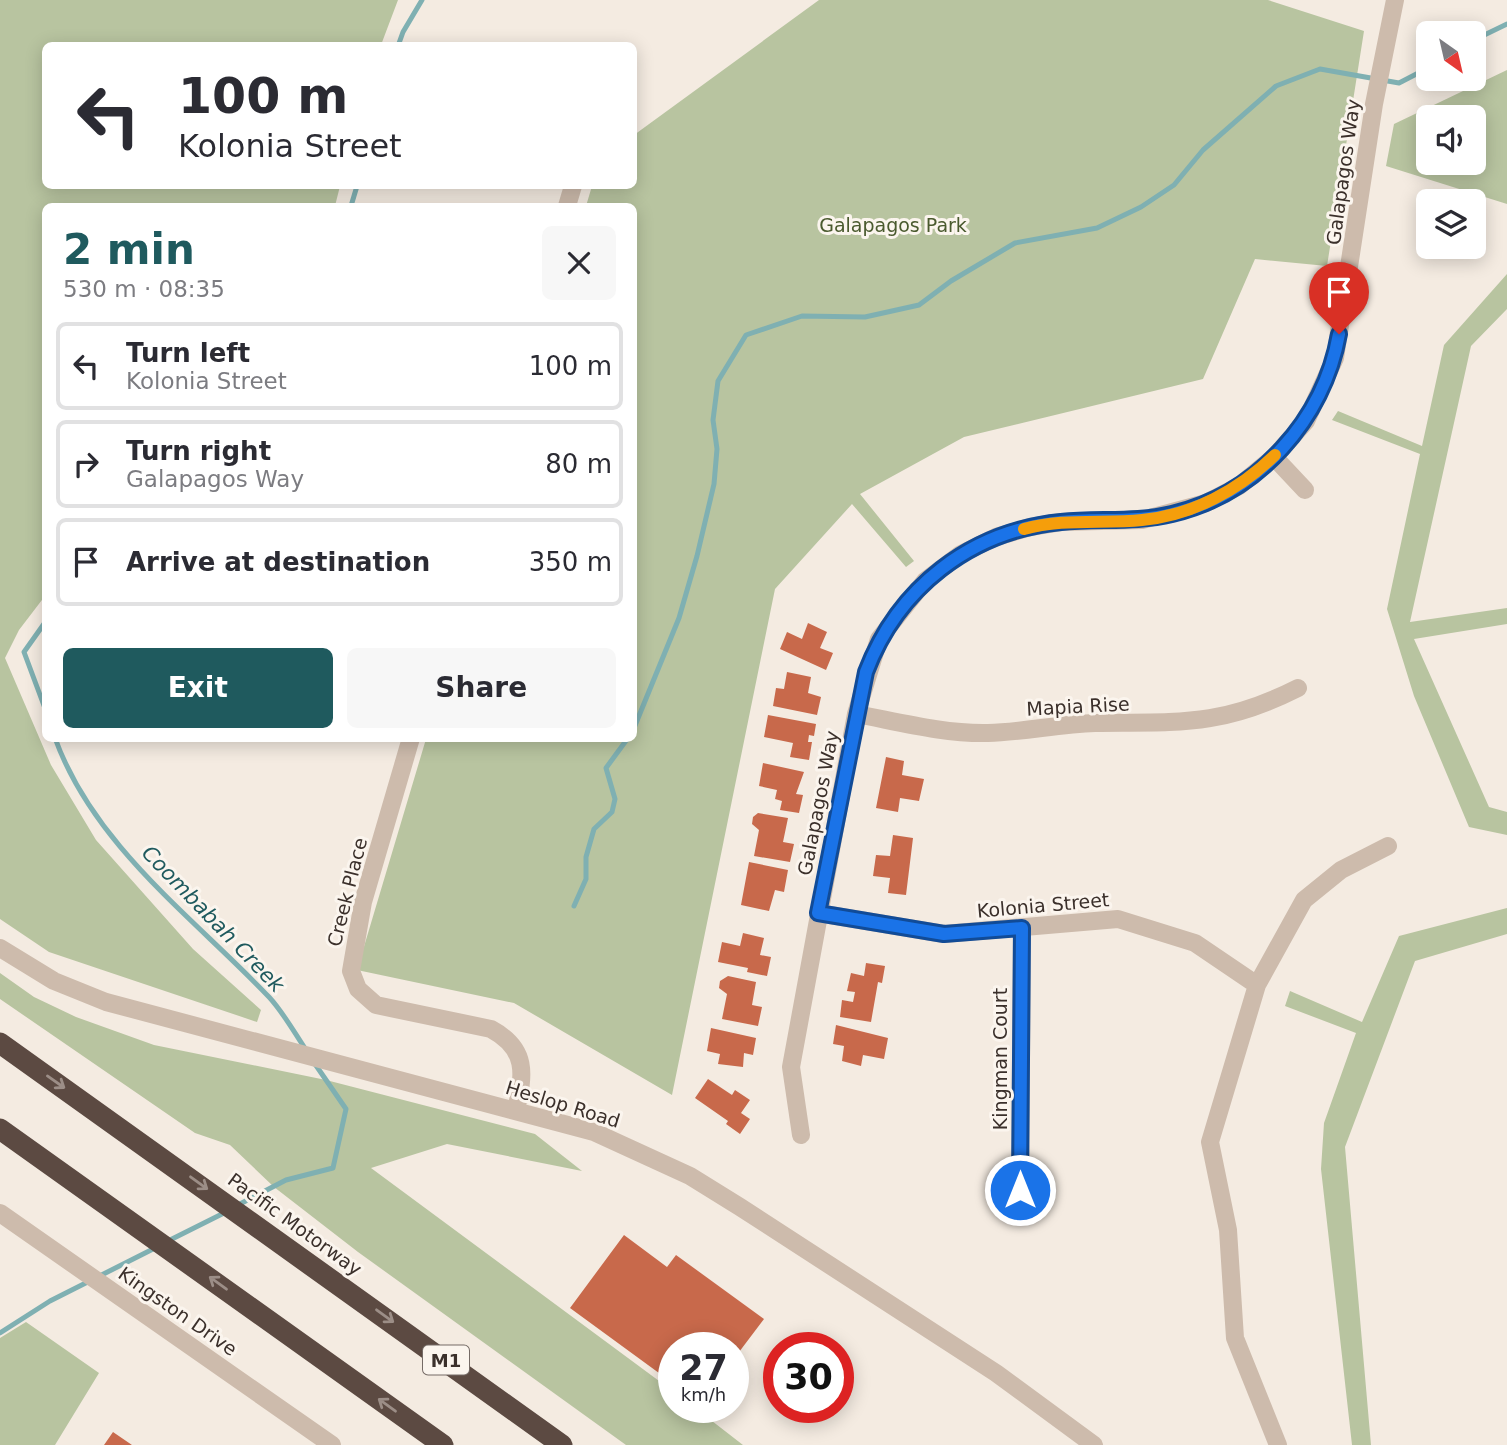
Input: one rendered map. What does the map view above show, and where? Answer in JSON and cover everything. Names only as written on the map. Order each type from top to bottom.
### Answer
[{"type":"highway","name":"Pacific Motorway","points":[[0,1043],[330,1276],[562,1445]]},
{"type":"highway","points":[[0,1129],[443,1445]]},
{"type":"street","name":"Galapagos Way","points":[[801,1135],[791,1067],[856,714],[866,672],[879,639],[925,581],[961,554],[996,537],[1030,527],[1060,522],[1142,520],[1174,514],[1206,503],[1238,486],[1274,457],[1306,421],[1335,358],[1374,104],[1395,0]]},
{"type":"street","points":[[1274,457],[1305,490]]},
{"type":"street","name":"Mapia Rise","points":[[856,714],[961,732],[991,733],[1069,724],[1181,723],[1229,716],[1265,705],[1298,688]]},
{"type":"street","name":"Creek Place","points":[[410,742],[363,902],[351,971],[358,989],[376,1005],[491,1029],[505,1037],[515,1048],[521,1062],[516,1110]]},
{"type":"street","points":[[1278,1445],[1235,1338],[1228,1230],[1210,1142],[1257,985],[1304,900],[1340,870],[1388,846]]},
{"type":"street","name":"Kolonia Street","points":[[818,913],[944,934],[1118,919],[1195,943],[1257,985]]},
{"type":"street","name":"Kingman Court","points":[[1020,1190],[1022,928]]},
{"type":"street","name":"Heslop Road","points":[[0,947],[54,981],[82,993],[185,1025],[594,1132],[690,1176],[996,1373],[1094,1445]]},
{"type":"street","name":"Kingston Drive","points":[[0,1213],[332,1445]]},
{"type":"green space","points":[[0,0],[398,0],[382,42],[42,42],[42,189],[339,189],[336,203],[42,203],[42,600],[19,630],[5,658],[51,765],[96,840],[193,949],[261,1010],[257,1022],[49,952],[0,919]]},
{"type":"green space","name":"Galapagos Park","points":[[819,0],[1268,0],[1364,31],[1327,266],[1255,259],[1203,379],[964,437],[860,494],[914,561],[906,567],[852,504],[775,589],[672,1095],[514,1003],[357,970],[425,742],[637,742],[637,203],[587,203],[591,189],[637,189],[637,133]]},
{"type":"green space","points":[[1507,70],[1507,204],[1486,197],[1486,189],[1459,189],[1386,166],[1394,124],[1416,113],[1416,175],[1486,175],[1486,105],[1434,105],[1463,91],[1486,91],[1486,80]]},
{"type":"green space","points":[[1507,274],[1507,309],[1471,346],[1410,622],[1507,608],[1507,624],[1414,639],[1489,807],[1507,812],[1507,835],[1469,827],[1414,696],[1387,609],[1420,454],[1332,420],[1338,411],[1422,446],[1444,345]]},
{"type":"green space","points":[[1507,908],[1507,934],[1415,961],[1345,1147],[1371,1445],[1352,1445],[1321,1169],[1324,1123],[1356,1033],[1285,1006],[1290,991],[1362,1022],[1399,936]]},
{"type":"green space","points":[[0,973],[34,997],[76,1017],[154,1045],[326,1080],[535,1134],[582,1171],[447,1144],[371,1168],[658,1380],[658,1423],[715,1423],[743,1445],[626,1445],[358,1252],[274,1187],[230,1145],[195,1133],[0,999]]},
{"type":"green space","points":[[26,1322],[99,1373],[55,1445],[0,1445],[0,1338]]},
{"type":"building","points":[[808,623],[827,632],[820,648],[833,653],[826,670],[780,649],[787,632],[802,639]]},
{"type":"building","points":[[787,672],[811,677],[808,693],[821,697],[817,715],[773,706],[776,688],[784,689]]},
{"type":"building","points":[[768,715],[816,724],[814,736],[809,735],[808,742],[812,742],[809,760],[790,757],[793,743],[764,737]]},
{"type":"building","points":[[886,757],[904,761],[902,775],[924,779],[919,801],[900,798],[898,812],[876,808]]},
{"type":"building","points":[[763,763],[804,772],[796,794],[803,795],[799,813],[780,810],[782,801],[775,799],[777,790],[759,786]]},
{"type":"building","points":[[758,813],[788,818],[783,842],[794,844],[790,862],[754,856],[759,830],[752,824],[753,817]]},
{"type":"building","points":[[893,835],[913,838],[906,895],[888,893],[890,878],[873,876],[876,855],[890,856]]},
{"type":"building","points":[[749,862],[788,870],[784,892],[775,890],[769,911],[741,905]]},
{"type":"building","points":[[743,933],[764,938],[760,955],[771,957],[767,976],[747,972],[748,968],[718,962],[722,942],[740,946]]},
{"type":"building","points":[[866,963],[885,966],[882,983],[878,982],[871,1022],[840,1017],[842,1000],[853,1002],[855,992],[847,991],[851,973],[864,976]]},
{"type":"building","points":[[728,976],[756,982],[752,1005],[762,1007],[758,1026],[722,1019],[727,994],[719,988],[720,981]]},
{"type":"building","points":[[836,1025],[888,1038],[884,1059],[863,1055],[861,1066],[842,1061],[844,1046],[833,1044]]},
{"type":"building","points":[[711,1028],[756,1038],[753,1055],[744,1053],[743,1067],[718,1064],[720,1054],[707,1051]]},
{"type":"building","points":[[708,1079],[732,1095],[735,1090],[750,1100],[741,1113],[750,1119],[740,1134],[726,1124],[728,1121],[695,1098]]},
{"type":"building","points":[[624,1235],[667,1267],[676,1255],[764,1319],[749,1339],[749,1332],[658,1332],[658,1372],[570,1308]]},
{"type":"building","points":[[113,1432],[132,1445],[104,1445]]},
{"type":"waterway","name":"Coombabah Creek","points":[[399,42],[422,0]]},
{"type":"waterway","points":[[1486,34],[1507,24]]},
{"type":"waterway","points":[[637,721],[679,618],[697,556],[714,484],[717,449],[713,420],[718,381],[746,335],[802,316],[865,317],[919,305],[951,281],[1015,243],[1097,228],[1141,207],[1174,185],[1203,150],[1276,86],[1320,69],[1399,83],[1416,74]]},
{"type":"waterway","name":"Coombabah Creek","points":[[352,203],[356,189]]},
{"type":"waterway","name":"Coombabah Creek","points":[[42,627],[24,652],[42,700]]},
{"type":"waterway","name":"Coombabah Creek","points":[[57,742],[72,777],[94,813],[120,846],[148,878],[269,997],[306,1050]]},
{"type":"waterway","points":[[574,906],[586,879],[586,857],[594,829],[612,812],[615,799],[606,768],[625,742]]},
{"type":"waterway","name":"Coombabah Creek","points":[[238,1205],[286,1180],[333,1168],[346,1109],[315,1064]]},
{"type":"waterway","name":"Coombabah Creek","points":[[166,1242],[226,1212]]},
{"type":"waterway","name":"Coombabah Creek","points":[[0,1333],[50,1301],[157,1247]]},
{"type":"slow traffic","points":[[1024,529],[1060,522],[1142,520],[1174,514],[1206,503],[1238,486],[1275,455]]},
{"type":"route","points":[[1020,1190],[1022,928],[944,934],[818,913],[866,672],[879,639],[925,581],[961,554],[996,537],[1030,527],[1060,522],[1142,520],[1174,514],[1206,503],[1238,486],[1274,457],[1306,421],[1335,358],[1339,334]]}]
